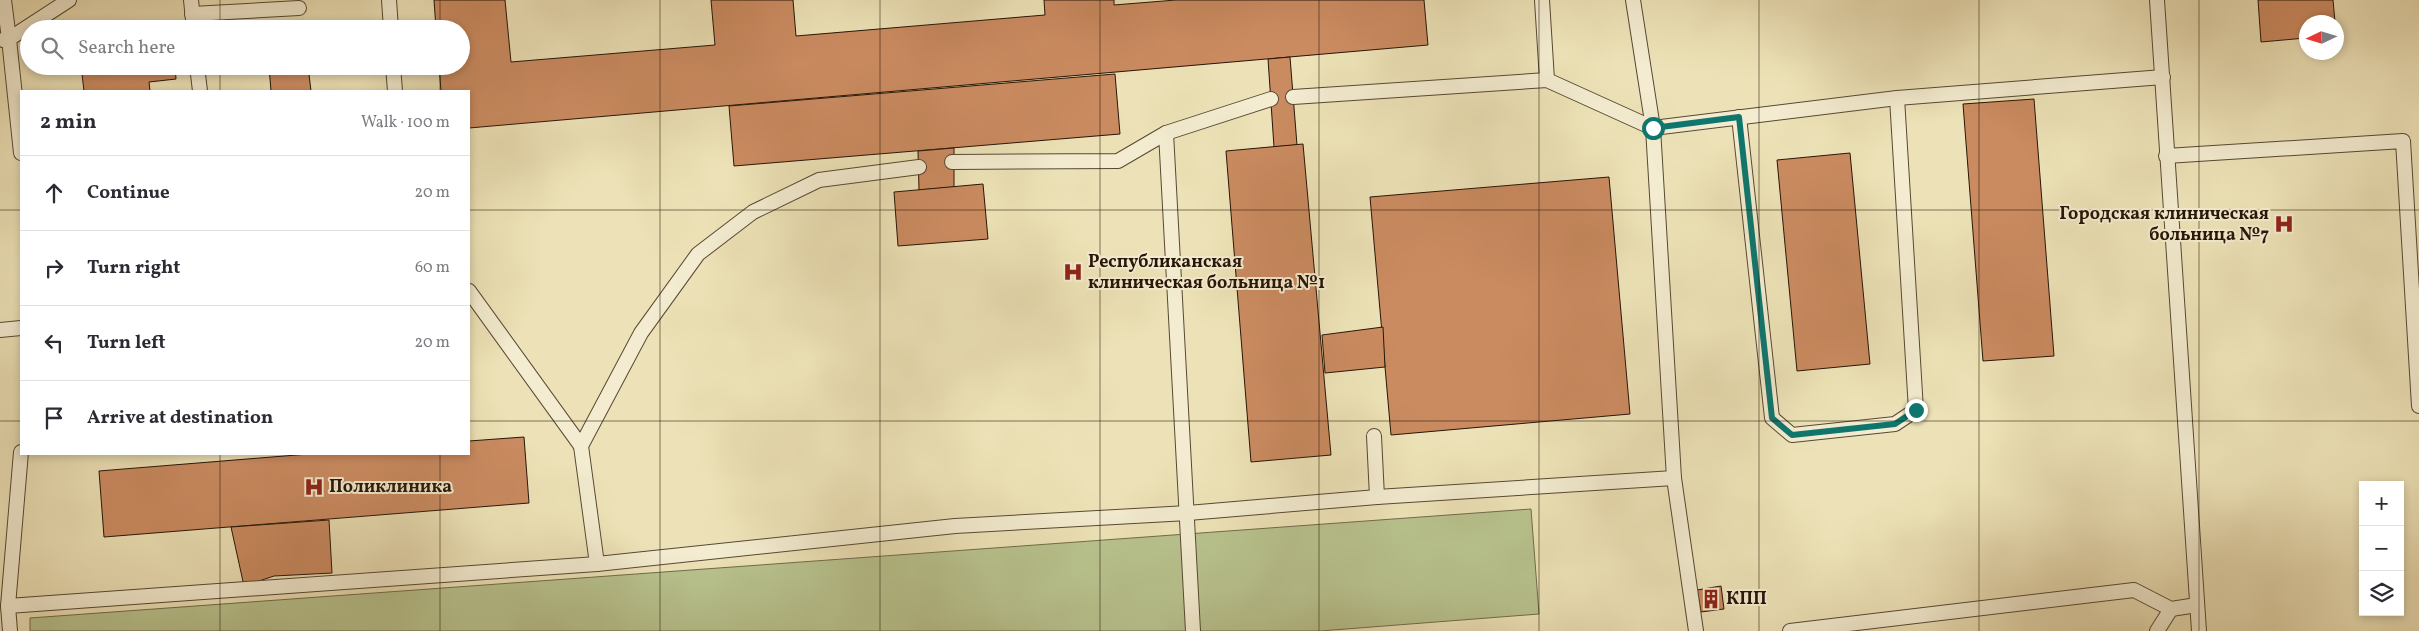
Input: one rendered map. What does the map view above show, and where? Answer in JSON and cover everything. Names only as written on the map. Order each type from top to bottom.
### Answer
[{"type":"lane","points":[[4,0],[5,40],[20,146]]},
{"type":"lane","points":[[37,20],[69,0]]},
{"type":"lane","points":[[191,0],[193,20]]},
{"type":"lane","points":[[389,0],[390,20]]},
{"type":"lane","points":[[1542,0],[1547,80]]},
{"type":"lane","points":[[1633,0],[1653,128],[1674,478],[1696,631]]},
{"type":"lane","points":[[2157,0],[2199,631]]},
{"type":"lane","points":[[192,14],[300,8]]},
{"type":"lane","points":[[5,40],[20,31]]},
{"type":"lane","points":[[198,75],[200,90]]},
{"type":"lane","points":[[394,75],[395,90]]},
{"type":"lane","points":[[1293,97],[1547,80],[1653,128],[1897,98],[2163,77]]},
{"type":"lane","points":[[1739,117],[1772,418],[1792,435],[1895,424],[1916,410],[1897,98]]},
{"type":"lane","points":[[952,162],[1118,161],[1166,133],[1272,99]]},
{"type":"lane","points":[[1166,133],[1193,631]]},
{"type":"lane","points":[[2166,156],[2403,141],[2419,406]]},
{"type":"lane","points":[[581,446],[640,333],[698,254],[753,212],[819,180],[919,167]]},
{"type":"lane","points":[[470,292],[581,446],[597,564]]},
{"type":"lane","points":[[0,330],[20,328]]},
{"type":"lane","points":[[1374,436],[1377,498]]},
{"type":"lane","points":[[10,631],[8,606],[21,455]]},
{"type":"lane","points":[[8,606],[597,564],[955,526],[1188,513],[1674,478]]},
{"type":"lane","points":[[1790,631],[2134,590],[2171,609],[2197,605]]},
{"type":"lane","points":[[2157,631],[2171,609]]},
{"type":"green space","points":[[1531,509],[1539,614],[1320,631],[30,631],[30,618]]},
{"type":"building","points":[[434,0],[505,0],[511,62],[715,45],[711,0],[793,0],[796,36],[1045,15],[1044,0],[1114,0],[1114,5],[1176,0],[1424,0],[1428,45],[470,128],[470,90],[441,90],[440,75],[470,75],[470,20],[435,20]]},
{"type":"building","points":[[2258,0],[2333,0],[2334,15],[2299,15],[2299,39],[2261,42]]},
{"type":"building","points":[[1290,57],[1297,145],[1274,147],[1268,59]]},
{"type":"building","points":[[1115,74],[1120,134],[734,166],[729,106]]},
{"type":"building","points":[[82,75],[176,75],[176,79],[149,82],[150,90],[84,90]]},
{"type":"building","points":[[270,75],[309,75],[311,90],[271,90]]},
{"type":"building","points":[[2034,99],[2054,356],[1983,361],[1963,104]]},
{"type":"building","points":[[1303,144],[1331,455],[1251,462],[1226,151]]},
{"type":"building","points":[[954,148],[954,187],[919,190],[918,151]]},
{"type":"building","points":[[1850,153],[1870,364],[1797,371],[1777,160]]},
{"type":"building","points":[[1609,177],[1630,414],[1391,435],[1370,197]]},
{"type":"building","points":[[983,184],[988,239],[898,246],[894,192]]},
{"type":"building","points":[[1383,327],[1385,367],[1325,373],[1322,335]]},
{"type":"building","name":"Поликлиника","points":[[524,437],[529,503],[104,537],[99,471],[297,455],[470,455],[470,441]]},
{"type":"building","points":[[329,520],[332,573],[274,576],[244,586],[231,527]]},
{"type":"building","name":"КПП","points":[[1721,586],[1724,609],[1701,612],[1697,590]]},
{"type":"place","name":"Городская клиническая больница №7","points":[[2284,224]]},
{"type":"place","name":"Республиканская клиническая больница №1","points":[[1073,272]]},
{"type":"place","name":"Поликлиника","points":[[314,487]]},
{"type":"place","name":"КПП","points":[[1711,599]]},
{"type":"route","points":[[1653,128],[1739,117],[1772,418],[1792,435],[1895,424],[1916,410]]}]
